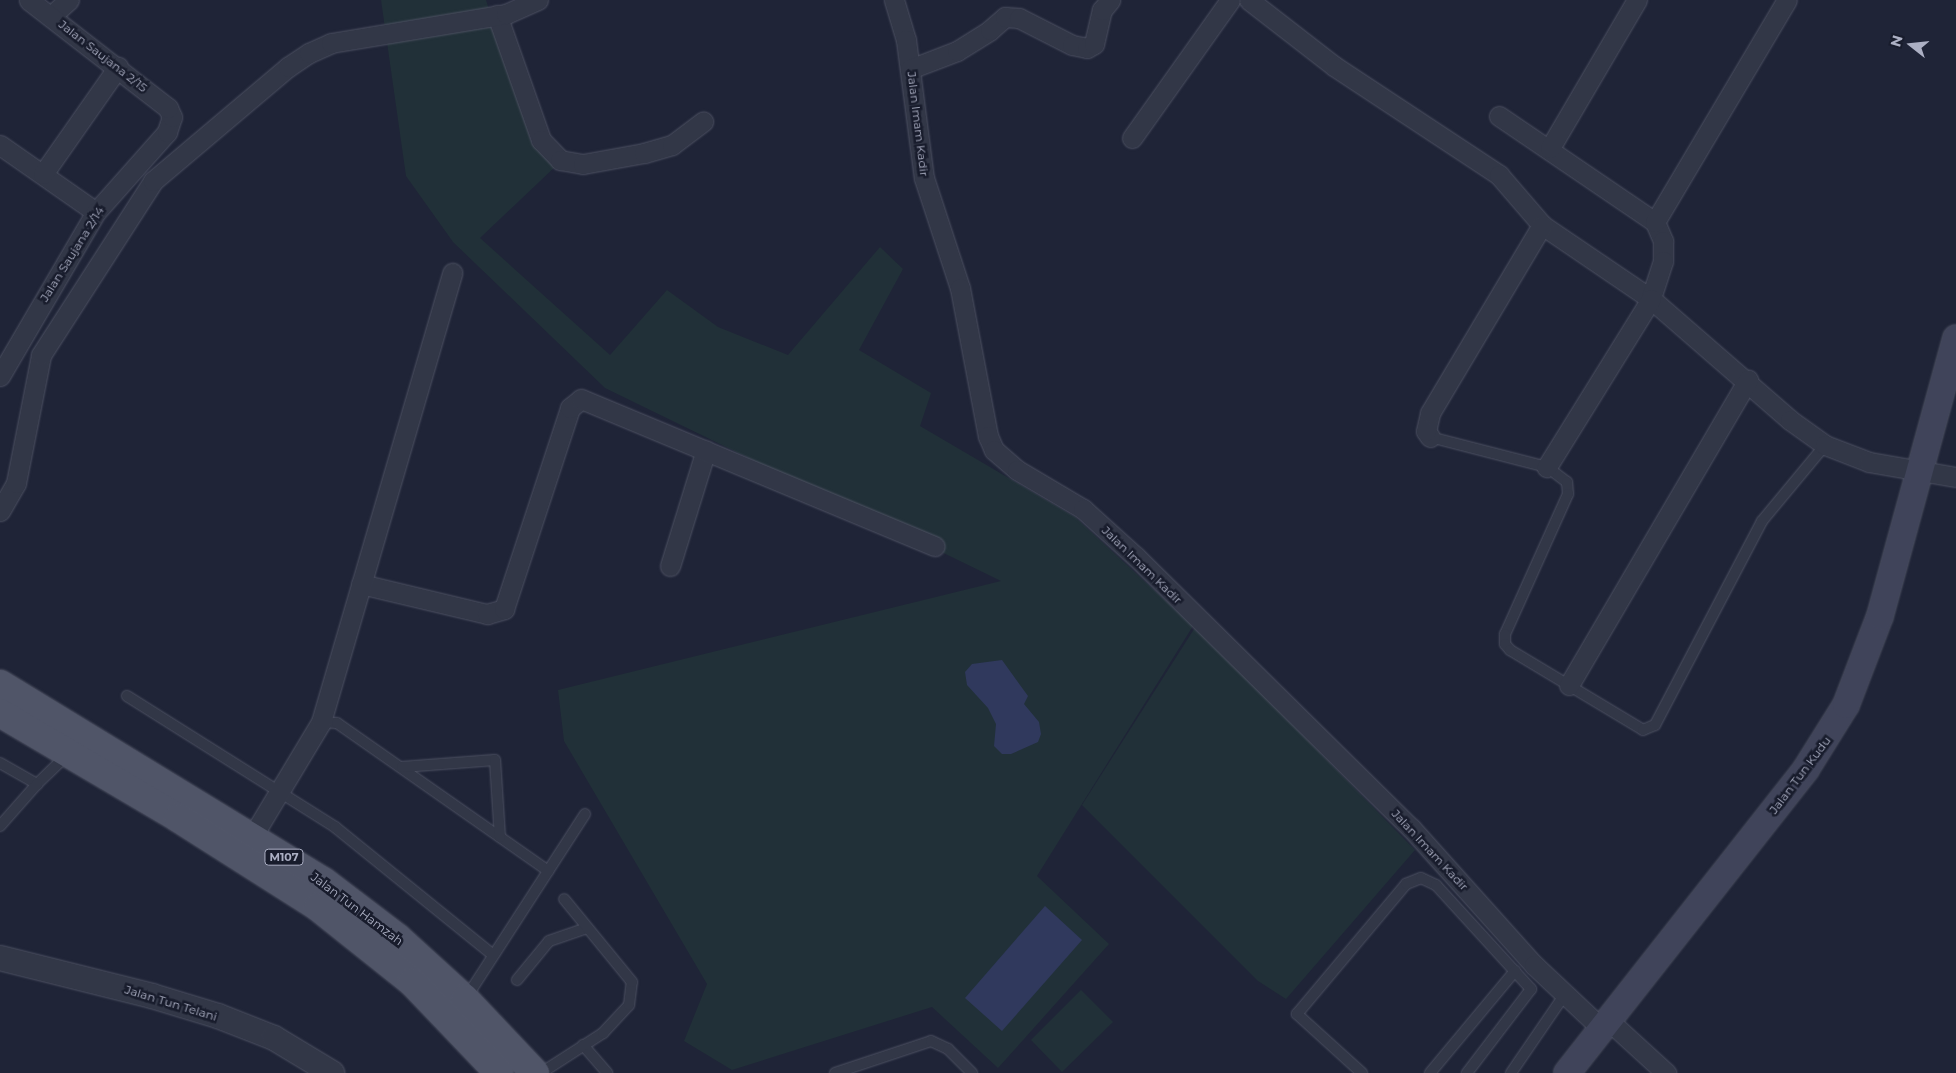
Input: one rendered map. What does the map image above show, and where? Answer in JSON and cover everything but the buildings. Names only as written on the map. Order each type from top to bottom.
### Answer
[{"type":"main road","name":"Jalan Tun Kudu","points":[[1567,1073],[1806,769],[1833,729],[1870,649],[1956,338]]},
{"type":"main road","name":"Jalan Tun Hamzah","points":[[0,684],[323,881],[398,938],[465,999],[535,1073]]},
{"type":"main road","name":"Jalan Tun Hamzah","points":[[0,713],[69,753],[318,907],[412,982],[499,1073]]},
{"type":"street","name":"Jalan Saujana 2/15","points":[[29,0],[118,67],[168,108],[169,124]]},
{"type":"street","points":[[51,16],[69,0]]},
{"type":"street","points":[[0,512],[16,483],[41,355],[153,181],[288,67],[331,43],[497,15],[538,0]]},
{"type":"street","name":"Jalan Imam Kadir","points":[[894,0],[910,69],[924,178],[960,288],[988,436],[994,450],[1017,470],[1083,509],[1136,557],[1411,828],[1527,958],[1565,994],[1666,1073]]},
{"type":"street","points":[[910,69],[957,50],[990,30],[1005,16],[1019,18],[1072,45],[1087,48],[1094,44],[1102,10],[1110,0]]},
{"type":"street","points":[[1132,138],[1230,0]]},
{"type":"street","points":[[1249,0],[1334,66],[1499,175],[1542,225],[1651,299],[1748,380],[1790,420],[1825,445],[1869,462],[1956,477]]},
{"type":"street","points":[[1550,148],[1637,0]]},
{"type":"street","points":[[1655,222],[1787,0]]},
{"type":"street","points":[[497,15],[541,140],[560,160],[582,164],[644,153],[672,145],[703,122]]},
{"type":"street","points":[[43,174],[118,67]]},
{"type":"street","points":[[1499,116],[1550,148],[1655,222],[1663,241],[1663,261],[1651,299],[1547,467]]},
{"type":"street","points":[[169,124],[200,141]]},
{"type":"street","name":"Jalan Saujana 2/14","points":[[0,376],[96,212],[169,124]]},
{"type":"street","points":[[0,145],[96,212]]},
{"type":"street","points":[[1430,437],[1426,432],[1430,413],[1542,225]]},
{"type":"street","points":[[252,837],[321,722],[452,273]]},
{"type":"street","points":[[1569,685],[1748,380]]},
{"type":"street","points":[[361,584],[487,614],[504,609],[570,408],[579,400],[706,450],[935,546]]},
{"type":"street","points":[[670,566],[706,450]]},
{"type":"street","name":"Jalan Tun Telani","points":[[0,958],[152,996],[218,1016],[274,1038],[332,1073]]},
{"type":"lane","points":[[1430,437],[1547,467],[1566,482],[1568,494],[1505,634],[1505,644],[1510,650],[1643,730],[1650,730],[1655,725],[1762,521],[1825,445]]},
{"type":"lane","points":[[127,696],[335,827],[493,955]]},
{"type":"lane","points":[[321,722],[338,722],[548,871]]},
{"type":"lane","points":[[2,819],[69,753]]},
{"type":"lane","points":[[402,767],[495,760],[500,837]]},
{"type":"lane","points":[[0,763],[37,784]]},
{"type":"lane","points":[[465,999],[585,814]]},
{"type":"lane","points":[[1356,1071],[1297,1014],[1406,884],[1421,878],[1436,885],[1531,989],[1467,1073]]},
{"type":"lane","points":[[540,1073],[603,1033],[629,1006],[632,982],[564,899]]},
{"type":"lane","points":[[517,980],[549,941],[587,928]]},
{"type":"lane","points":[[1430,1073],[1515,971]]},
{"type":"lane","points":[[1511,1073],[1565,994]]},
{"type":"lane","points":[[836,1073],[931,1041],[948,1049],[972,1073]]},
{"type":"lane","points":[[583,1045],[607,1073]]},
{"type":"shaded area","points":[[381,0],[486,0],[532,144],[557,165],[480,238],[610,355],[667,290],[718,327],[788,355],[880,247],[903,269],[859,350],[931,393],[920,426],[1075,517],[1193,626],[1037,876],[1109,944],[998,1068],[932,1007],[732,1070],[684,1041],[707,984],[564,741],[558,690],[1001,581],[605,388],[453,242],[406,176]]},
{"type":"shaded area","points":[[1196,626],[1415,850],[1286,999],[1258,981],[1082,805]]},
{"type":"shaded area","points":[[1081,990],[1113,1022],[1062,1072],[1031,1040]]},
{"type":"water","points":[[1002,660],[1028,696],[1024,704],[1039,722],[1041,734],[1038,742],[1011,754],[1002,754],[994,746],[996,724],[988,708],[967,685],[965,672],[972,664]]},
{"type":"water","points":[[1045,906],[1082,940],[1002,1031],[965,998]]}]
